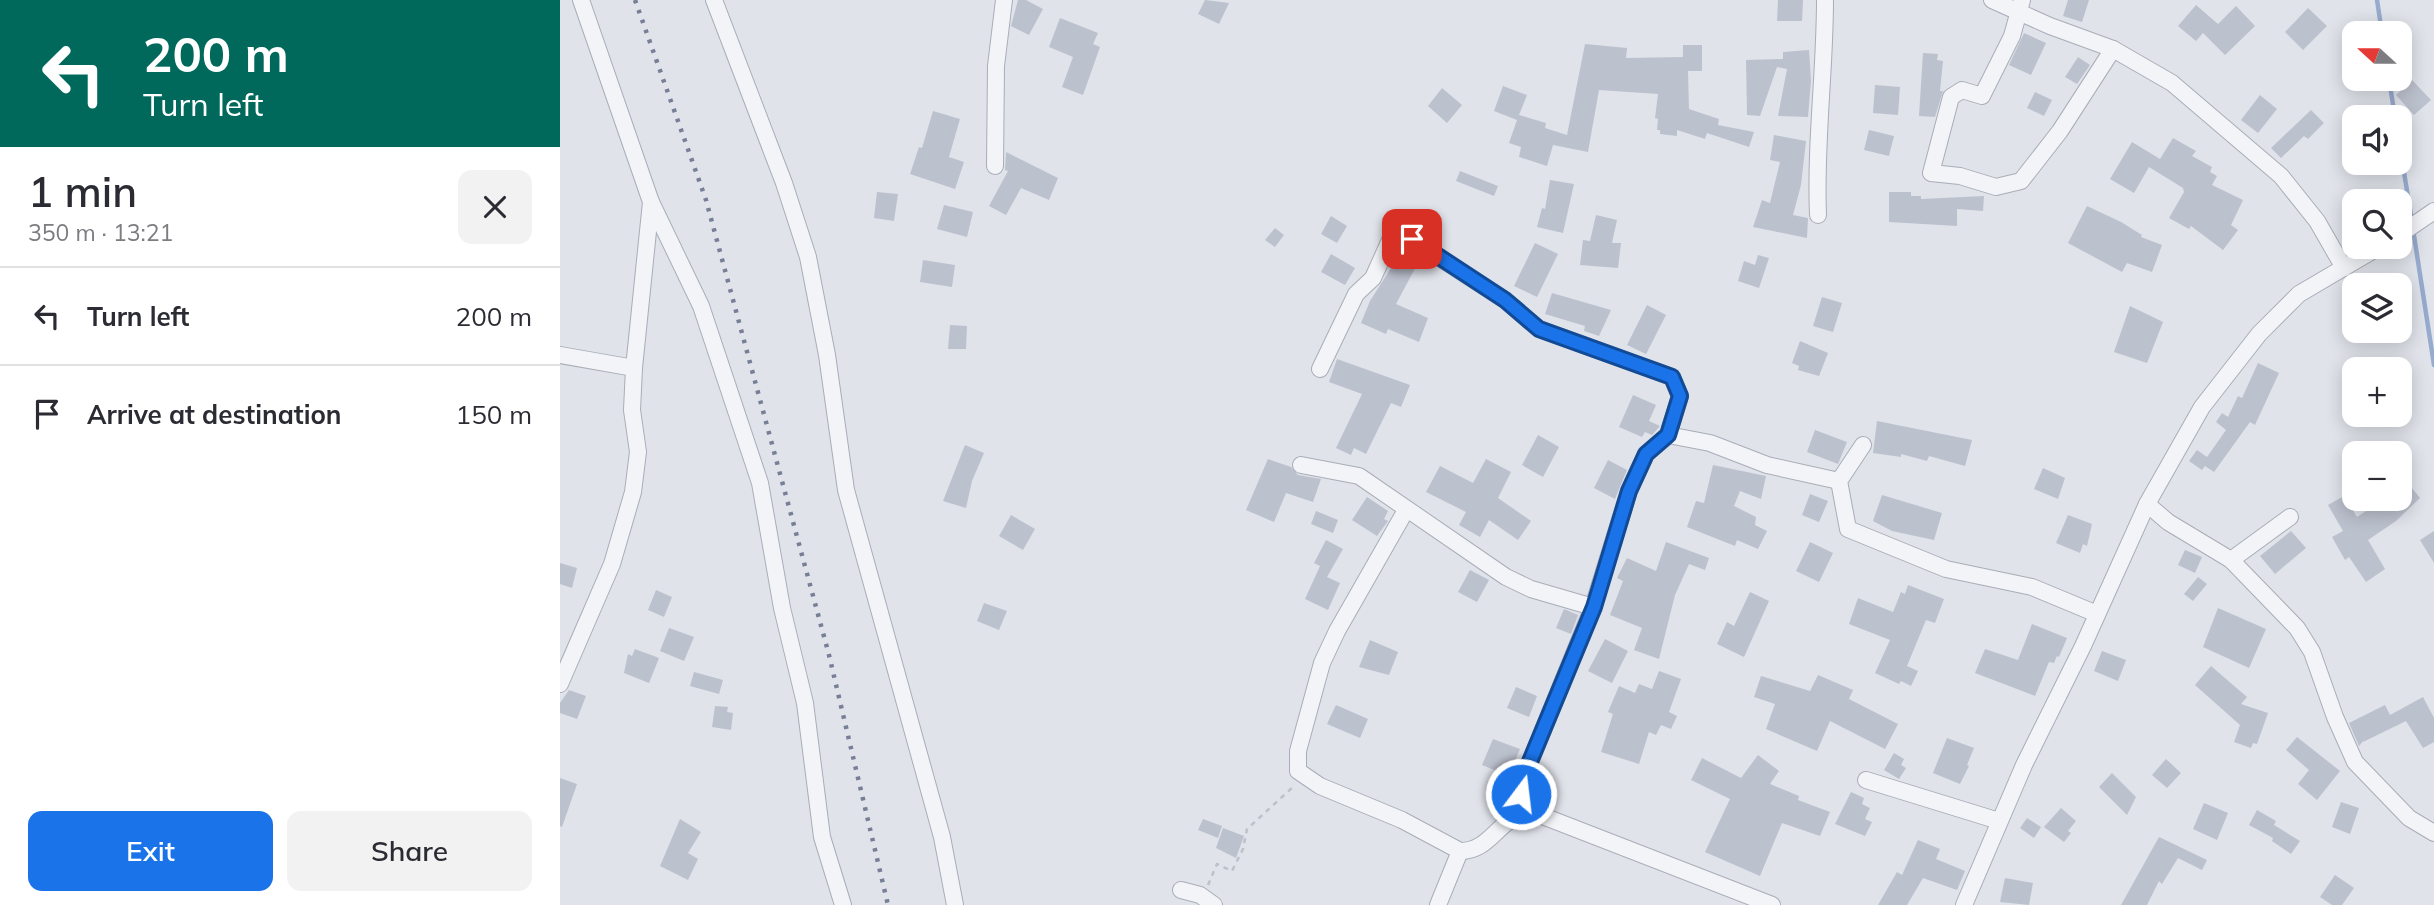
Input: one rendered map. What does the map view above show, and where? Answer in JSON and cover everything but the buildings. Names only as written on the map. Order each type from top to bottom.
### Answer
[{"type":"street","points":[[581,0],[651,202],[701,306],[760,483],[782,608],[806,704],[822,837],[844,905]]},
{"type":"street","points":[[714,0],[784,183],[808,257],[827,355],[846,490],[942,837],[955,905]]},
{"type":"street","points":[[995,166],[996,66],[1004,0]]},
{"type":"street","points":[[1818,215],[1816,161],[1824,68],[1825,0]]},
{"type":"street","points":[[1992,0],[2021,5],[2050,26],[2113,49],[2172,83],[2281,177],[2317,221],[2344,268]]},
{"type":"street","points":[[2021,5],[2012,36],[1982,96],[1962,90],[1951,97],[1931,173],[1960,177],[1996,187],[2021,181],[2060,131],[2113,49]]},
{"type":"street","points":[[560,684],[612,564],[633,492],[638,452],[632,410],[634,368],[651,202]]},
{"type":"street","points":[[2412,226],[2434,211]]},
{"type":"street","points":[[1320,369],[1356,295],[1373,278],[1395,229],[1505,300],[1539,329],[1672,377],[1680,396],[1668,435],[1646,454],[1629,491],[1594,607],[1524,776],[1521,794],[1524,802],[1535,813],[1772,905]]},
{"type":"street","points":[[1964,905],[1999,821],[2147,504],[2202,407],[2259,334],[2299,294],[2359,259]]},
{"type":"street","points":[[560,355],[634,368]]},
{"type":"street","points":[[1668,435],[1710,443],[1767,465],[1839,481]]},
{"type":"street","points":[[1863,444],[1839,481],[1849,529],[1946,569],[2032,587],[2097,614]]},
{"type":"street","points":[[1301,464],[1359,476],[1506,576],[1531,589],[1594,607]]},
{"type":"street","points":[[2147,504],[2168,522],[2231,560],[2297,628],[2312,652],[2335,717],[2356,762],[2409,818],[2434,833]]},
{"type":"street","points":[[1406,510],[1337,631],[1322,663],[1295,763],[1304,777],[1460,851],[1471,851],[1489,841],[1509,819],[1535,813]]},
{"type":"street","points":[[2231,560],[2290,517]]},
{"type":"street","points":[[1866,780],[1999,821]]},
{"type":"street","points":[[1438,905],[1460,851]]},
{"type":"street","points":[[1181,890],[1200,895],[1214,905]]},
{"type":"path","points":[[1200,895],[1210,883],[1217,864],[1232,871],[1243,849],[1247,829],[1304,777]]},
{"type":"waterway","points":[[2377,0],[2380,21]]},
{"type":"waterway","points":[[2391,91],[2393,105]]},
{"type":"waterway","points":[[2404,175],[2407,189]]},
{"type":"waterway","points":[[2413,229],[2434,365]]},
{"type":"railway","points":[[635,0],[706,200],[829,655],[888,905]]},
{"type":"route","points":[[1412,239],[1505,300],[1539,329],[1672,377],[1680,396],[1668,435],[1646,454],[1629,491],[1594,607],[1524,776],[1521,794]]}]
